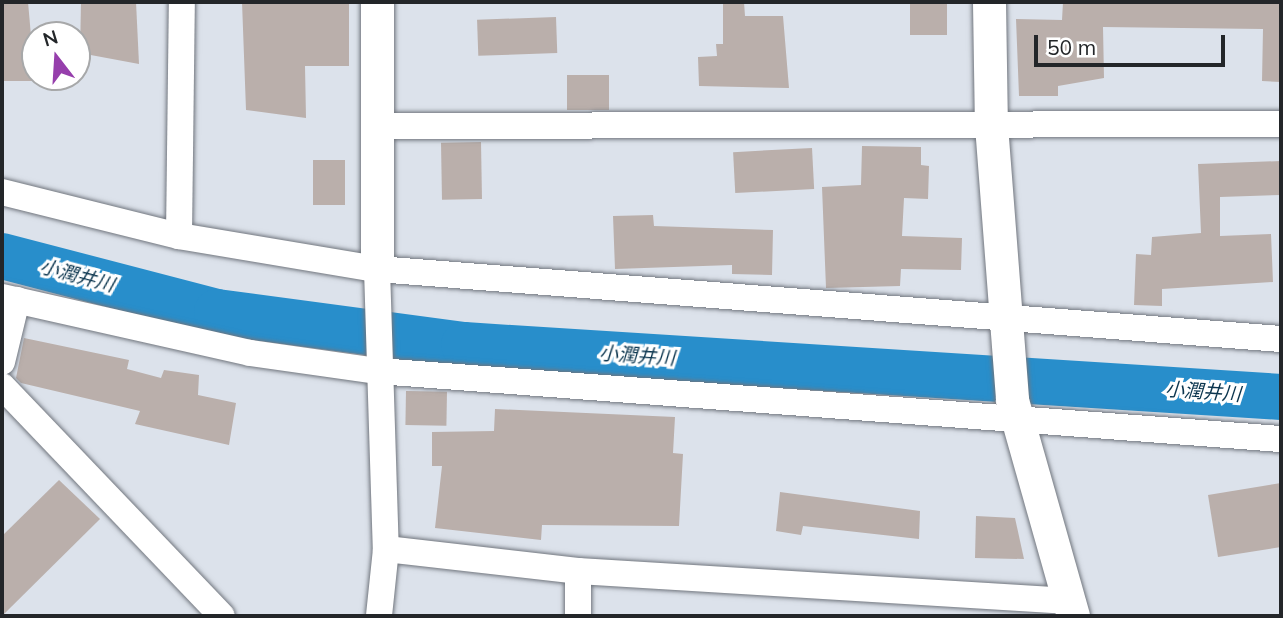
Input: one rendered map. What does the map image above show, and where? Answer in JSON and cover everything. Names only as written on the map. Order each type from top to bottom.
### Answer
[{"type":"street","points":[[179,236],[181,2]]},
{"type":"street","points":[[377,2],[378,371],[386,549],[379,616]]},
{"type":"street","points":[[386,549],[578,571],[1071,609],[1013,410],[991,125],[989,2]]},
{"type":"street","points":[[377,126],[1281,124]]},
{"type":"street","points":[[2,192],[179,236],[377,269],[1005,326],[1281,339]]},
{"type":"street","points":[[2,362],[9,299],[250,353],[378,371],[1013,410],[1281,439]]},
{"type":"street","points":[[2,386],[222,616]]},
{"type":"street","points":[[578,571],[578,616]]},
{"type":"building","points":[[2,2],[28,2],[30,21],[21,21],[21,81],[2,81]]},
{"type":"building","points":[[81,2],[136,2],[139,64],[91,55],[91,21],[81,21]]},
{"type":"building","points":[[242,2],[349,2],[349,66],[305,66],[306,118],[246,110]]},
{"type":"building","points":[[723,2],[744,2],[745,16],[783,16],[789,88],[699,86],[698,57],[717,56],[716,44],[723,44]]},
{"type":"building","points":[[910,2],[947,2],[947,35],[910,35]]},
{"type":"building","points":[[1063,2],[1281,2],[1281,82],[1262,81],[1263,29],[1103,27],[1104,78],[1058,86],[1058,96],[1019,96],[1016,19],[1062,20]]},
{"type":"building","points":[[556,17],[557,53],[478,56],[477,20]]},
{"type":"building","points":[[567,75],[609,75],[609,110],[567,110]]},
{"type":"building","points":[[481,142],[482,199],[442,200],[441,143]]},
{"type":"building","points":[[862,146],[921,147],[921,165],[929,166],[928,199],[904,198],[902,236],[962,238],[961,270],[901,269],[900,286],[826,288],[822,187],[861,185]]},
{"type":"building","points":[[812,148],[814,189],[735,193],[733,152]]},
{"type":"building","points":[[313,160],[345,160],[345,205],[313,205]]},
{"type":"building","points":[[1281,161],[1281,195],[1220,197],[1220,236],[1271,234],[1273,282],[1162,289],[1162,306],[1134,305],[1136,254],[1151,255],[1152,237],[1201,233],[1198,164]]},
{"type":"building","points":[[653,215],[654,226],[773,230],[772,275],[732,274],[732,265],[615,269],[613,216]]},
{"type":"building","points":[[24,338],[129,360],[127,369],[161,378],[164,370],[199,375],[198,395],[236,403],[229,445],[135,424],[140,411],[21,383],[16,378]]},
{"type":"building","points":[[406,391],[447,392],[446,426],[405,425]]},
{"type":"building","points":[[495,409],[675,417],[673,453],[683,454],[679,526],[542,525],[541,540],[435,528],[442,466],[432,466],[432,432],[494,431]]},
{"type":"building","points":[[59,480],[100,519],[2,616],[2,536]]},
{"type":"building","points":[[1281,483],[1281,547],[1218,557],[1208,495]]},
{"type":"building","points":[[780,492],[920,511],[919,539],[803,526],[801,535],[776,531]]},
{"type":"building","points":[[976,516],[1015,518],[1024,559],[975,558]]},
{"type":"waterway","name":"小潤井川","points":[[2,256],[217,312],[464,345],[1281,397]]}]
